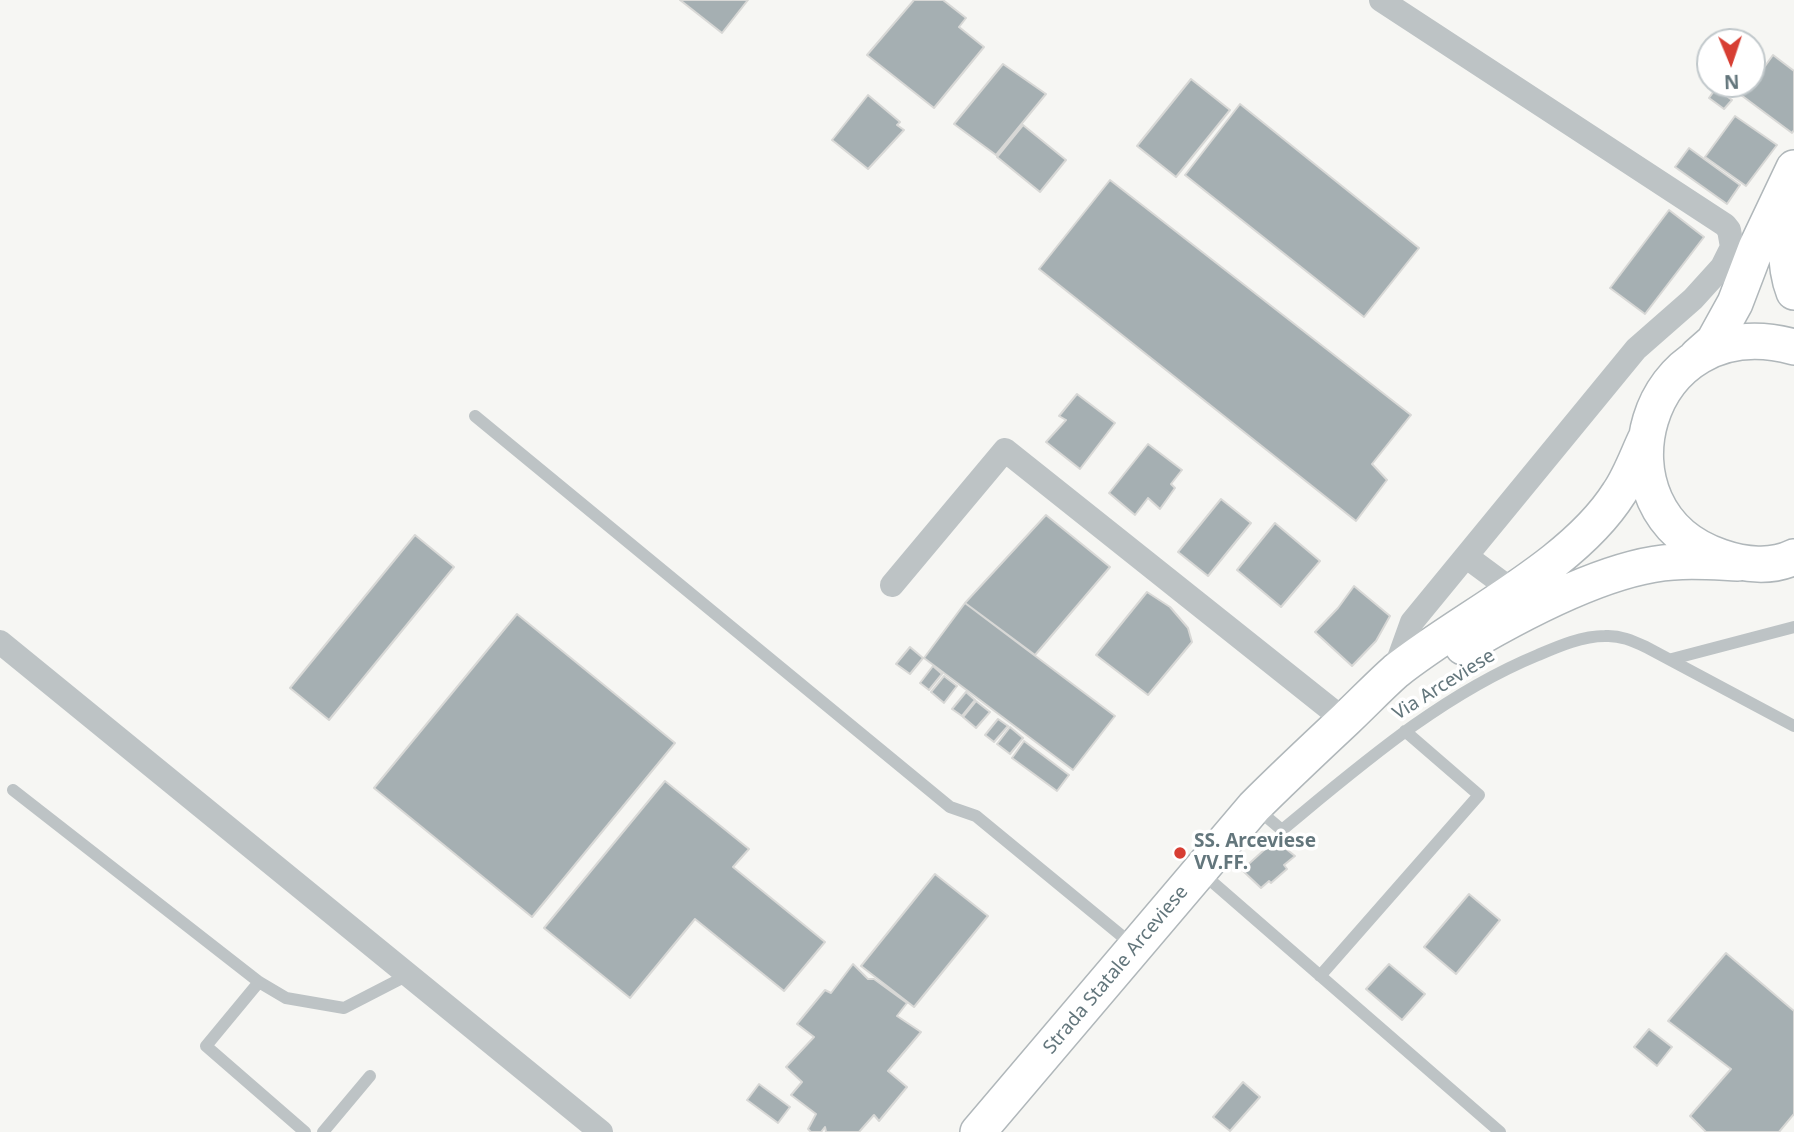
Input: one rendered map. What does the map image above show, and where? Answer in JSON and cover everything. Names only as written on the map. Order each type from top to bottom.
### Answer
[{"type":"main road","points":[[1794,169],[1787,241],[1788,279],[1794,292]]},
{"type":"main road","points":[[1344,720],[1466,645],[1524,599],[1595,523],[1619,493],[1645,440],[1651,414],[1663,391],[1680,370],[1714,341],[1735,303],[1756,248],[1794,169]]},
{"type":"main road","points":[[1680,370],[1707,351],[1739,342],[1772,341],[1794,347]]},
{"type":"main road","points":[[1645,440],[1647,474],[1658,506],[1678,532],[1706,552],[1738,563]]},
{"type":"main road","points":[[1344,720],[1394,673],[1440,638],[1524,599],[1634,569],[1671,562],[1764,564],[1792,559]]},
{"type":"main road","name":"Strada Statale Arceviese","points":[[978,1132],[1254,807],[1344,720]]},
{"type":"street","points":[[1381,0],[1725,225],[1732,237],[1732,247],[1727,258],[1710,282],[1636,349],[1412,622],[1394,673]]},
{"type":"street","points":[[892,585],[1005,450],[1344,720]]},
{"type":"street","points":[[1467,556],[1524,599]]},
{"type":"street","points":[[0,642],[601,1132]]},
{"type":"lane","points":[[475,416],[950,807],[976,816],[1135,947]]},
{"type":"lane","points":[[1672,659],[1794,627]]},
{"type":"lane","name":"Via Arceviese","points":[[1254,807],[1282,830],[1405,731],[1480,682],[1532,657],[1588,638],[1607,635],[1626,638],[1672,659],[1794,726]]},
{"type":"lane","points":[[1320,976],[1479,795],[1405,731]]},
{"type":"lane","points":[[13,790],[259,982],[286,998],[344,1008],[408,975]]},
{"type":"lane","points":[[1200,871],[1500,1132]]},
{"type":"lane","points":[[259,982],[206,1046],[305,1132]]},
{"type":"lane","points":[[323,1132],[370,1076]]},
{"type":"building","points":[[680,0],[748,0],[722,33]]},
{"type":"building","points":[[914,0],[943,0],[966,18],[959,27],[984,47],[934,108],[867,55]]},
{"type":"building","points":[[1773,55],[1794,71],[1792,133],[1745,98],[1766,98],[1766,65]]},
{"type":"building","points":[[1003,64],[1046,94],[996,155],[954,124]]},
{"type":"building","points":[[1191,79],[1230,110],[1176,177],[1137,146]]},
{"type":"building","points":[[868,95],[900,122],[897,125],[904,130],[868,169],[832,140]]},
{"type":"building","points":[[1709,98],[1732,100],[1724,109]]},
{"type":"building","points":[[1240,104],[1419,248],[1364,317],[1185,175]]},
{"type":"building","points":[[1735,116],[1777,145],[1746,186],[1705,157]]},
{"type":"building","points":[[1023,125],[1066,160],[1040,192],[997,157]]},
{"type":"building","points":[[1689,148],[1740,185],[1727,204],[1675,167]]},
{"type":"building","points":[[1110,180],[1411,415],[1372,464],[1387,480],[1356,521],[1039,269]]},
{"type":"building","points":[[1669,210],[1704,237],[1645,314],[1610,288]]},
{"type":"building","points":[[1077,394],[1115,423],[1080,469],[1046,442],[1066,420],[1059,416]]},
{"type":"building","points":[[1148,444],[1182,470],[1171,484],[1175,488],[1160,509],[1148,498],[1135,515],[1109,493]]},
{"type":"building","points":[[1221,499],[1251,523],[1208,576],[1178,552]]},
{"type":"building","points":[[1046,515],[1110,567],[1035,655],[965,603]]},
{"type":"building","points":[[1275,523],[1320,561],[1281,607],[1237,570]]},
{"type":"building","points":[[415,535],[454,567],[329,720],[290,688]]},
{"type":"building","points":[[1354,586],[1390,616],[1376,641],[1352,666],[1315,632]]},
{"type":"building","points":[[1147,592],[1170,607],[1188,628],[1192,642],[1148,695],[1096,655]]},
{"type":"building","points":[[965,603],[1115,716],[1073,770],[924,658]]},
{"type":"building","points":[[517,614],[675,743],[532,917],[374,788]]},
{"type":"building","points":[[910,647],[923,658],[910,674],[896,664]]},
{"type":"building","points":[[933,666],[942,674],[929,690],[920,683]]},
{"type":"building","points":[[944,676],[957,686],[944,703],[931,692]]},
{"type":"building","points":[[966,692],[975,700],[962,716],[952,709]]},
{"type":"building","points":[[976,701],[990,712],[976,728],[963,717]]},
{"type":"building","points":[[998,719],[1008,726],[994,742],[985,735]]},
{"type":"building","points":[[1010,727],[1023,738],[1010,754],[997,744]]},
{"type":"building","points":[[1024,741],[1069,775],[1057,791],[1012,758]]},
{"type":"building","points":[[665,781],[749,849],[733,867],[825,942],[784,991],[695,919],[630,998],[544,928]]},
{"type":"building","points":[[1275,840],[1295,856],[1284,865],[1287,869],[1261,888],[1242,870]]},
{"type":"building","points":[[935,874],[988,916],[914,1007],[861,966]]},
{"type":"building","points":[[1469,894],[1500,920],[1456,974],[1424,947]]},
{"type":"building","points":[[1726,953],[1794,1011],[1794,1114],[1779,1132],[1706,1132],[1690,1116],[1731,1069],[1668,1021]]},
{"type":"building","points":[[853,964],[868,979],[874,979],[907,1003],[897,1016],[921,1032],[888,1071],[907,1087],[879,1121],[874,1115],[859,1132],[826,1132],[825,1127],[821,1132],[811,1132],[808,1129],[816,1114],[791,1095],[802,1082],[786,1067],[814,1037],[797,1024],[825,990],[831,993]]},
{"type":"building","points":[[1389,964],[1425,994],[1402,1020],[1366,989]]},
{"type":"building","points":[[1649,1029],[1672,1047],[1657,1066],[1634,1047]]},
{"type":"building","points":[[1243,1082],[1260,1097],[1230,1131],[1213,1117]]},
{"type":"building","points":[[759,1084],[790,1107],[778,1123],[747,1100]]},
{"type":"place","name":"SS. Arceviese VV.FF.","points":[[1180,853]]}]
